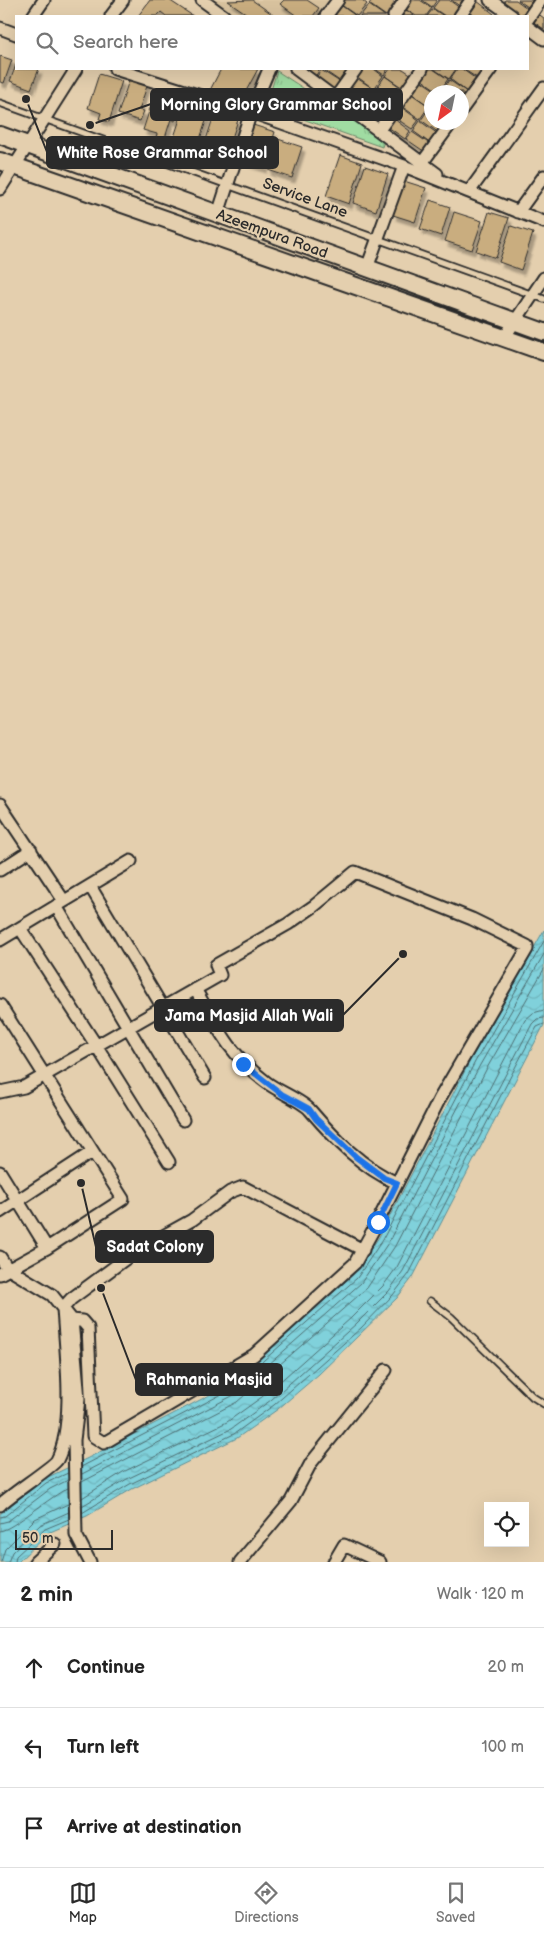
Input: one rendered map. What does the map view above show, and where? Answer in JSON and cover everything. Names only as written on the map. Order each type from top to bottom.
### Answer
[{"type":"main road","name":"Azeempura Road","points":[[0,135],[544,332]]},
{"type":"main road","name":"Azeempura Road","points":[[0,161],[544,352]]},
{"type":"street","points":[[34,15],[44,0]]},
{"type":"street","points":[[113,15],[123,0]]},
{"type":"street","points":[[202,0],[223,15]]},
{"type":"street","points":[[327,15],[338,0]]},
{"type":"street","points":[[395,15],[405,0]]},
{"type":"street","points":[[461,15],[471,0]]},
{"type":"street","points":[[490,0],[511,15]]},
{"type":"street","points":[[529,18],[541,0]]},
{"type":"street","points":[[0,28],[15,34]]},
{"type":"street","points":[[529,28],[544,39]]},
{"type":"street","points":[[0,190],[75,70]]},
{"type":"street","points":[[118,70],[251,112],[404,166],[544,222]]},
{"type":"street","points":[[218,214],[251,112],[269,70]]},
{"type":"street","points":[[297,70],[336,97],[446,182]]},
{"type":"street","points":[[336,97],[355,70]]},
{"type":"street","points":[[379,130],[421,70]]},
{"type":"street","points":[[469,100],[491,70]]},
{"type":"street","points":[[470,192],[544,88]]},
{"type":"street","points":[[422,163],[446,130]]},
{"type":"street","points":[[367,268],[404,166]]},
{"type":"street","points":[[518,212],[544,176]]},
{"type":"street","points":[[504,338],[544,278]]},
{"type":"street","points":[[1,809],[31,850],[128,1027],[183,1120]]},
{"type":"street","points":[[0,870],[31,850]]},
{"type":"street","points":[[0,940],[131,861]]},
{"type":"street","points":[[0,1092],[24,1087],[220,975],[216,965],[288,924],[355,872],[524,942],[528,949],[478,1029],[440,1098],[355,1263],[327,1291],[254,1355],[104,1443],[93,1436],[88,1328],[82,1321],[72,1320]]},
{"type":"street","points":[[90,886],[205,1078]]},
{"type":"street","points":[[20,928],[169,1162]]},
{"type":"street","points":[[195,989],[232,1051],[243,1064],[283,1095],[309,1109],[316,1119],[356,1157],[384,1178],[397,1183]]},
{"type":"street","points":[[0,1005],[123,1199],[47,1248],[4,1271]]},
{"type":"street","points":[[0,1212],[92,1152]]},
{"type":"street","points":[[0,1172],[47,1248]]},
{"type":"street","points":[[0,1504],[13,1492],[56,1461],[63,1441],[69,1392],[63,1308],[70,1299],[136,1251],[192,1220],[230,1192],[243,1187],[363,1250]]},
{"type":"street","points":[[0,1257],[4,1271],[52,1295],[72,1320],[79,1399],[74,1440],[76,1535],[90,1562]]},
{"type":"street","points":[[240,1562],[291,1501],[311,1463],[386,1370]]},
{"type":"street","points":[[35,1562],[55,1544]]},
{"type":"street","points":[[334,1562],[344,1545],[380,1562]]},
{"type":"lane","name":"Service Lane","points":[[0,103],[378,238],[544,300]]},
{"type":"lane","points":[[430,1301],[451,1317],[533,1397],[544,1404]]},
{"type":"shaded area","points":[[213,0],[333,0],[322,15],[234,15]]},
{"type":"green space","points":[[277,71],[384,141],[382,147],[266,106]]},
{"type":"water","points":[[544,930],[544,1025],[413,1277],[397,1298],[319,1374],[278,1409],[237,1438],[132,1489],[87,1516],[48,1533],[18,1562],[0,1562],[0,1514],[44,1479],[227,1386],[353,1275],[379,1237],[471,1059]]},
{"type":"building","points":[[150,0],[169,0],[192,15],[165,15],[161,12],[158,15],[139,15]]},
{"type":"building","points":[[252,0],[274,15],[249,15],[228,1]]},
{"type":"building","points":[[284,0],[307,0],[319,8],[314,15],[296,15],[280,4]]},
{"type":"building","points":[[343,0],[362,0],[367,4],[358,15],[356,15],[340,4]]},
{"type":"building","points":[[372,0],[391,0],[396,4],[387,15],[385,15],[369,4]]},
{"type":"building","points":[[411,0],[420,0],[432,8],[427,15],[414,15],[405,9]]},
{"type":"building","points":[[422,0],[437,0],[432,7]]},
{"type":"building","points":[[439,0],[449,0],[460,8],[455,15],[444,15],[433,8]]},
{"type":"building","points":[[451,0],[466,0],[461,7]]},
{"type":"building","points":[[505,0],[516,0],[527,8],[520,15],[503,3]]},
{"type":"building","points":[[518,0],[533,0],[528,7]]},
{"type":"building","points":[[477,1],[494,14],[474,15],[469,12]]},
{"type":"building","points":[[339,4],[355,15],[332,15]]},
{"type":"building","points":[[369,5],[384,15],[361,15]]},
{"type":"building","points":[[405,9],[413,15],[401,15]]},
{"type":"building","points":[[433,9],[442,15],[428,15]]},
{"type":"building","points":[[537,13],[544,18],[544,29],[532,21]]},
{"type":"building","points":[[0,56],[12,60],[4,83],[0,82]]},
{"type":"building","points":[[15,68],[15,70],[39,70],[31,89],[10,81]]},
{"type":"building","points":[[220,70],[257,70],[240,102],[208,94]]},
{"type":"building","points":[[304,70],[319,70],[315,77]]},
{"type":"building","points":[[321,70],[340,82],[334,91],[316,78]]},
{"type":"building","points":[[323,70],[345,70],[348,72],[341,82]]},
{"type":"building","points":[[360,70],[375,70],[383,76],[374,89],[356,76]]},
{"type":"building","points":[[376,70],[387,70],[384,75]]},
{"type":"building","points":[[389,70],[404,70],[412,75],[403,88],[385,76]]},
{"type":"building","points":[[427,70],[434,70],[448,79],[444,85],[429,85],[421,79]]},
{"type":"building","points":[[436,70],[455,70],[449,79]]},
{"type":"building","points":[[456,70],[463,70],[476,79],[469,89],[469,85],[458,85],[450,79]]},
{"type":"building","points":[[465,70],[483,70],[477,78]]},
{"type":"building","points":[[99,74],[122,81],[109,122],[99,119],[101,113],[88,108]]},
{"type":"building","points":[[385,76],[403,89],[394,102],[376,89]]},
{"type":"building","points":[[130,77],[148,83],[139,110],[144,111],[140,121],[118,114]]},
{"type":"building","points":[[355,77],[374,89],[367,99],[349,86]]},
{"type":"building","points":[[420,80],[428,85],[424,85],[424,102],[411,93]]},
{"type":"building","points":[[449,80],[456,85],[446,85]]},
{"type":"building","points":[[349,88],[365,100],[360,108],[343,96]]},
{"type":"building","points":[[156,90],[182,98],[175,121],[171,119],[164,141],[156,138],[157,134],[143,130]]},
{"type":"building","points":[[410,93],[424,103],[424,113],[420,119],[401,106]]},
{"type":"building","points":[[186,101],[210,109],[196,151],[172,143]]},
{"type":"building","points":[[367,101],[385,114],[379,122],[361,109]]},
{"type":"building","points":[[401,107],[419,120],[412,129],[394,117]]},
{"type":"building","points":[[215,112],[238,120],[226,156],[203,149]]},
{"type":"building","points":[[394,119],[410,131],[405,139],[388,127]]},
{"type":"building","points":[[420,121],[424,124],[424,130],[432,130],[438,134],[431,144],[413,131]]},
{"type":"building","points":[[250,124],[275,132],[264,168],[239,160]]},
{"type":"building","points":[[412,132],[430,144],[425,152],[406,139]]},
{"type":"building","points":[[278,139],[302,147],[292,178],[268,170]]},
{"type":"building","points":[[340,155],[362,163],[349,204],[326,196]]},
{"type":"building","points":[[365,166],[388,174],[376,211],[353,203]]},
{"type":"building","points":[[404,181],[426,188],[415,222],[393,215]]},
{"type":"building","points":[[430,200],[450,207],[441,236],[420,229]]},
{"type":"building","points":[[454,212],[482,221],[472,250],[445,241]]},
{"type":"building","points":[[489,212],[509,218],[496,258],[476,251]]},
{"type":"building","points":[[511,226],[533,233],[521,270],[499,262]]},
{"type":"place","name":"White Rose Grammar School","points":[[26,99]]},
{"type":"place","name":"Morning Glory Grammar School","points":[[90,125]]},
{"type":"place","name":"Jama Masjid Allah Wali","points":[[403,954]]},
{"type":"place","name":"Sadat Colony","points":[[81,1183]]},
{"type":"place","name":"Rahmania Masjid","points":[[101,1288]]},
{"type":"route","points":[[243,1064],[283,1095],[303,1104],[356,1157],[384,1178],[397,1183],[378,1222]]}]
